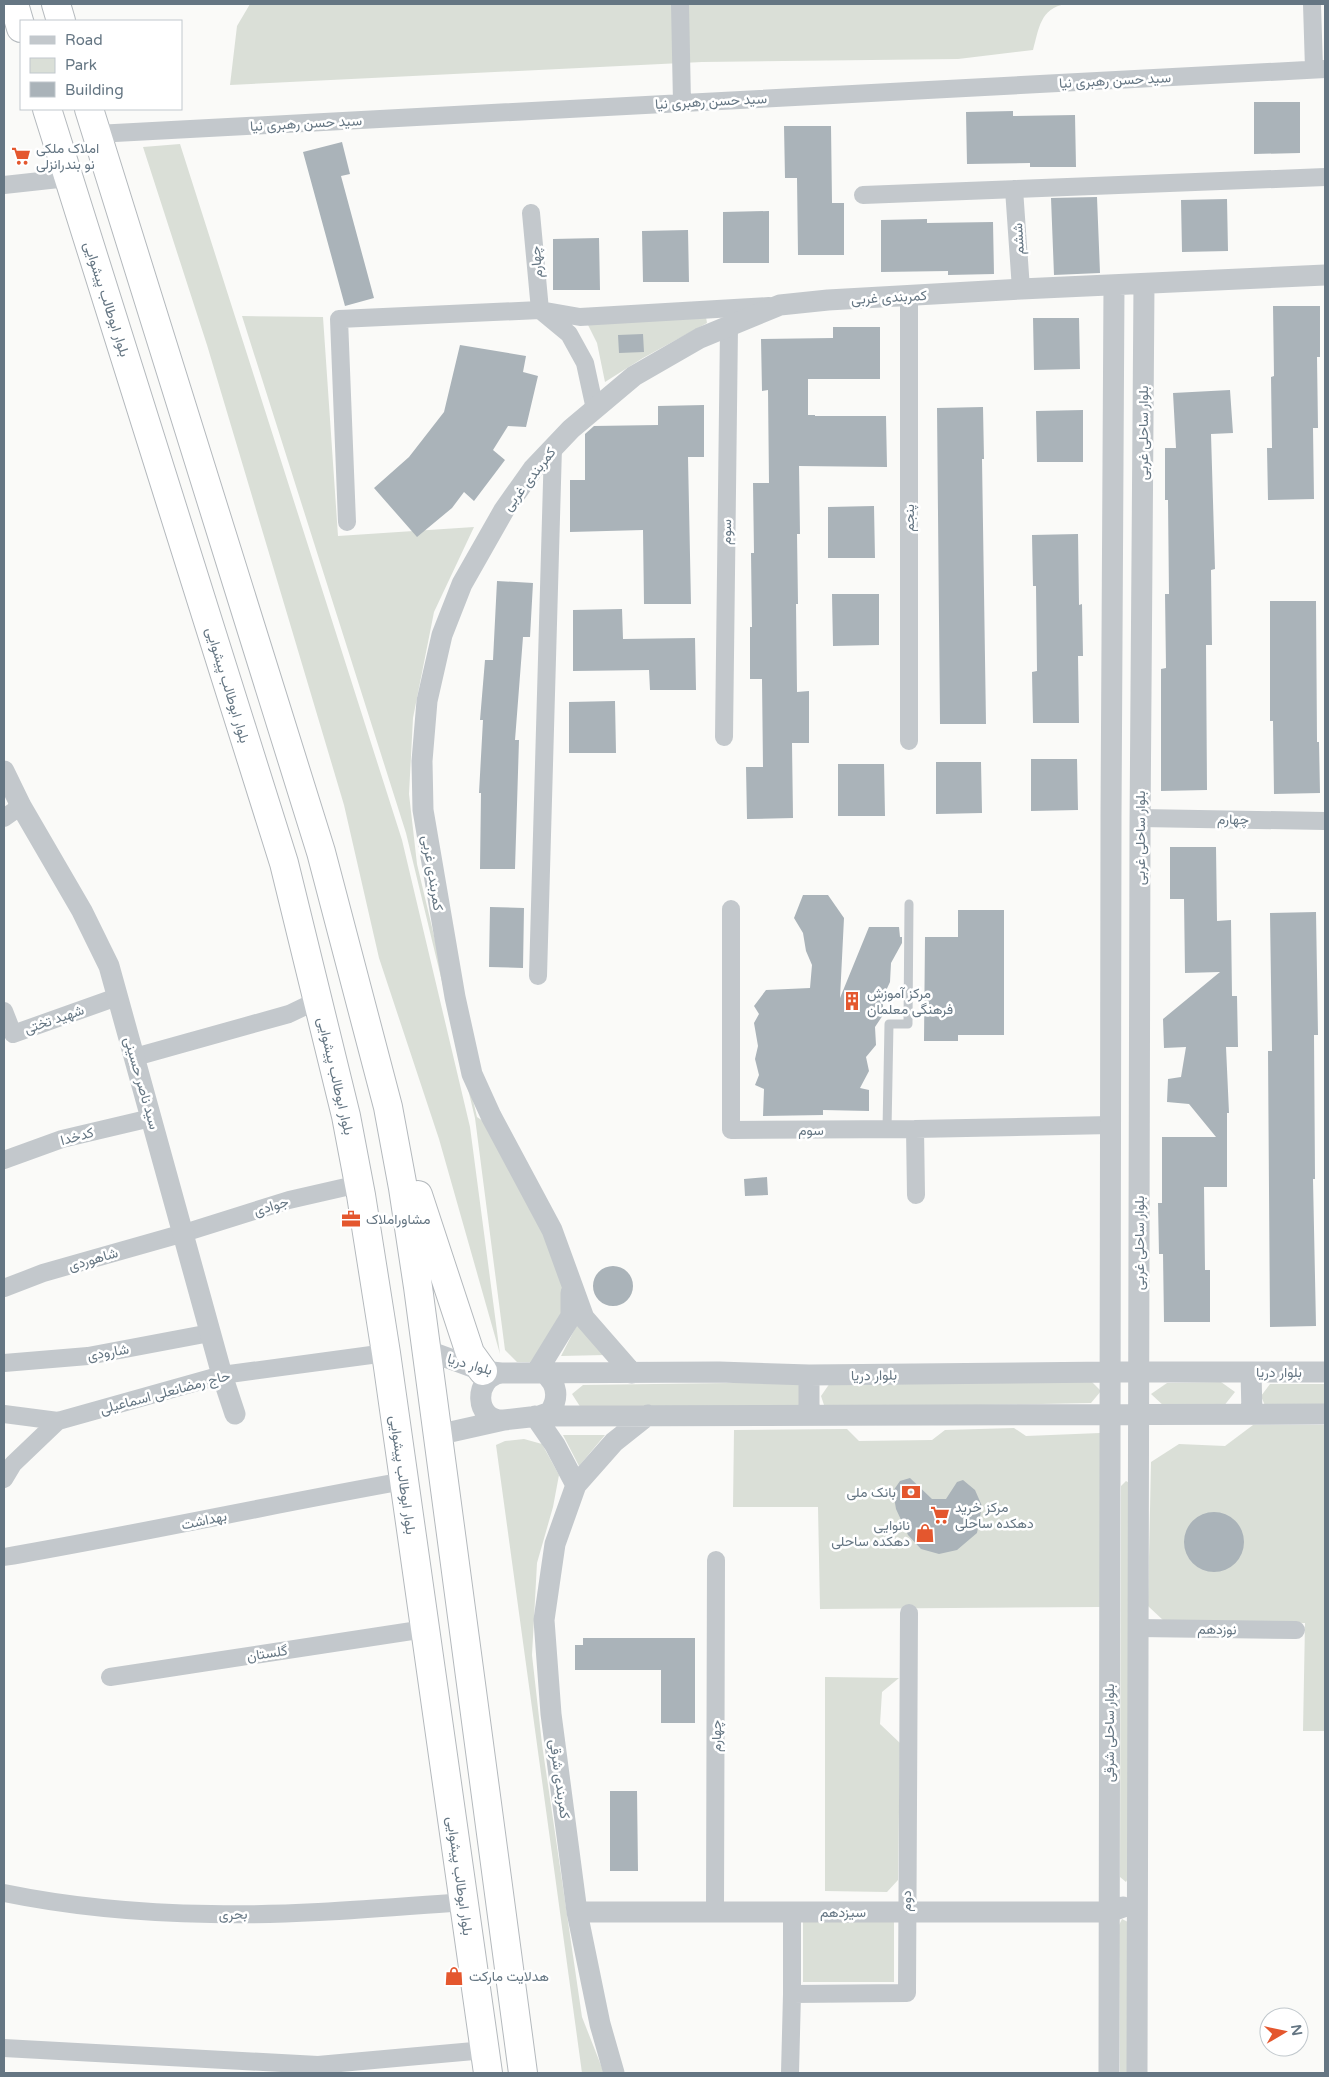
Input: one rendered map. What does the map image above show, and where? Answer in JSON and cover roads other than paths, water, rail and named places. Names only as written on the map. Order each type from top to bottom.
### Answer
[{"type":"highway","points":[[14,4],[20,25]]},
{"type":"highway","points":[[56,4],[61,20]]},
{"type":"highway","name":"بلوار ابوطالب پیشوایی","points":[[47,110],[284,863],[346,1116],[359,1184],[386,1354],[486,2062]]},
{"type":"highway","points":[[92,121],[321,852],[385,1098],[404,1188],[523,2073]]},
{"type":"highway","points":[[385,1098],[470,1353],[492,1372]]},
{"type":"highway","points":[[464,1902],[498,1897]]},
{"type":"street","points":[[680,4],[682,103]]},
{"type":"street","points":[[1312,4],[1320,69]]},
{"type":"street","name":"سید حسن رهبری نیا","points":[[92,121],[682,103],[1320,69]]},
{"type":"street","points":[[863,195],[1325,177]]},
{"type":"street","points":[[4,185],[68,178]]},
{"type":"street","name":"ششم","points":[[1014,189],[1021,289]]},
{"type":"street","name":"چهارم","points":[[531,213],[540,310]]},
{"type":"street","name":"کمربندی غربی","points":[[632,1373],[584,1318],[552,1230],[491,1116],[472,1074],[454,997],[423,810],[422,760],[427,701],[442,635],[462,584],[504,510],[533,469],[570,429],[634,376],[700,338],[780,306],[828,300],[1021,289],[1325,275]]},
{"type":"street","name":"بلوار ساحلی غربی","points":[[1139,1382],[1138,1125],[1144,284]]},
{"type":"street","name":"بلوار ساحلی غربی","points":[[1111,1382],[1114,285]]},
{"type":"street","name":"پنجم","points":[[909,296],[909,741]]},
{"type":"street","points":[[347,522],[339,319],[540,310],[580,317],[780,306]]},
{"type":"street","points":[[540,310],[569,334],[585,363],[594,409]]},
{"type":"street","name":"سوم","points":[[724,738],[729,327]]},
{"type":"street","points":[[538,976],[553,447]]},
{"type":"street","name":"سید ناصر حسینی","points":[[4,771],[12,812],[82,911],[109,966],[210,1333],[235,1414]]},
{"type":"street","name":"چهارم","points":[[1140,818],[1325,821]]},
{"type":"street","name":"سوم","points":[[731,909],[731,1130],[915,1130],[1111,1125]]},
{"type":"street","name":"شهید تختی","points":[[4,1011],[13,1034],[118,997]]},
{"type":"street","points":[[134,1057],[290,1014],[318,1000]]},
{"type":"street","name":"کدخدا","points":[[4,1160],[62,1139],[151,1118]]},
{"type":"street","points":[[1111,1125],[1138,1125]]},
{"type":"street","points":[[915,1130],[916,1195]]},
{"type":"street","name":"جوادی","points":[[184,1233],[289,1200],[359,1184]]},
{"type":"street","name":"شاهوردی","points":[[4,1288],[43,1273],[184,1233]]},
{"type":"street","points":[[537,1416],[550,1412],[556,1399],[554,1384],[540,1373],[571,1316],[571,1283]]},
{"type":"street","name":"شارودی","points":[[4,1363],[88,1356],[210,1333]]},
{"type":"street","name":"بلوار دریا","points":[[426,1350],[492,1372],[719,1372],[1111,1382],[1139,1382],[1251,1372],[1325,1372]]},
{"type":"street","name":"حاج رمضانعلی اسماعیلی","points":[[4,1414],[58,1421],[222,1374],[386,1354]]},
{"type":"street","points":[[492,1372],[495,1374],[488,1378],[480,1393],[480,1402],[489,1416],[496,1420],[504,1420]]},
{"type":"street","points":[[1251,1372],[1252,1414]]},
{"type":"street","points":[[809,1375],[809,1414]]},
{"type":"street","name":"بلوار ساحلی شرقی","points":[[1109,2073],[1111,1382]]},
{"type":"street","name":"بلوار ساحلی شرقی","points":[[1137,2073],[1139,1382]]},
{"type":"street","points":[[438,1435],[504,1420],[537,1416],[1325,1414]]},
{"type":"street","points":[[537,1416],[576,1485],[614,1442],[648,1415]]},
{"type":"street","points":[[4,1479],[13,1464],[58,1421]]},
{"type":"street","name":"بهداشت","points":[[4,1557],[189,1524],[287,1502],[404,1481]]},
{"type":"street","name":"کمربندی شرقی","points":[[576,1485],[555,1544],[544,1620],[551,1714],[578,1912],[600,2024],[614,2073]]},
{"type":"street","name":"چهارم","points":[[715,1912],[716,1560]]},
{"type":"street","name":"دوم","points":[[792,1994],[907,1992],[909,1613]]},
{"type":"street","name":"نوزدهم","points":[[1138,1628],[1296,1630]]},
{"type":"street","name":"گلستان","points":[[110,1677],[425,1629]]},
{"type":"street","name":"بحری","points":[[4,1893],[107,1909],[211,1914],[348,1910],[464,1902]]},
{"type":"street","name":"سیزدهم","points":[[578,1912],[1109,1912],[1137,1903]]},
{"type":"street","points":[[790,2073],[792,1912]]},
{"type":"street","points":[[4,2048],[318,2065],[486,2062]]},
{"type":"lane","points":[[887,1130],[889,1024],[908,1024],[910,904]]},
{"type":"place","name":"املاک ملکی نو بندرانزلی","points":[[21,156]]},
{"type":"place","name":"مرکز آموزش فرهنگی معلمان","points":[[852,1001]]},
{"type":"place","name":"مشاوراملاک","points":[[351,1219]]},
{"type":"place","name":"بانک ملی","points":[[911,1492]]},
{"type":"place","name":"مرکز خرید دهکده ساحلی","points":[[940,1515]]},
{"type":"place","name":"نانوایی دهکده ساحلی","points":[[925,1533]]},
{"type":"place","name":"هدلایت مارکت","points":[[454,1976]]}]
